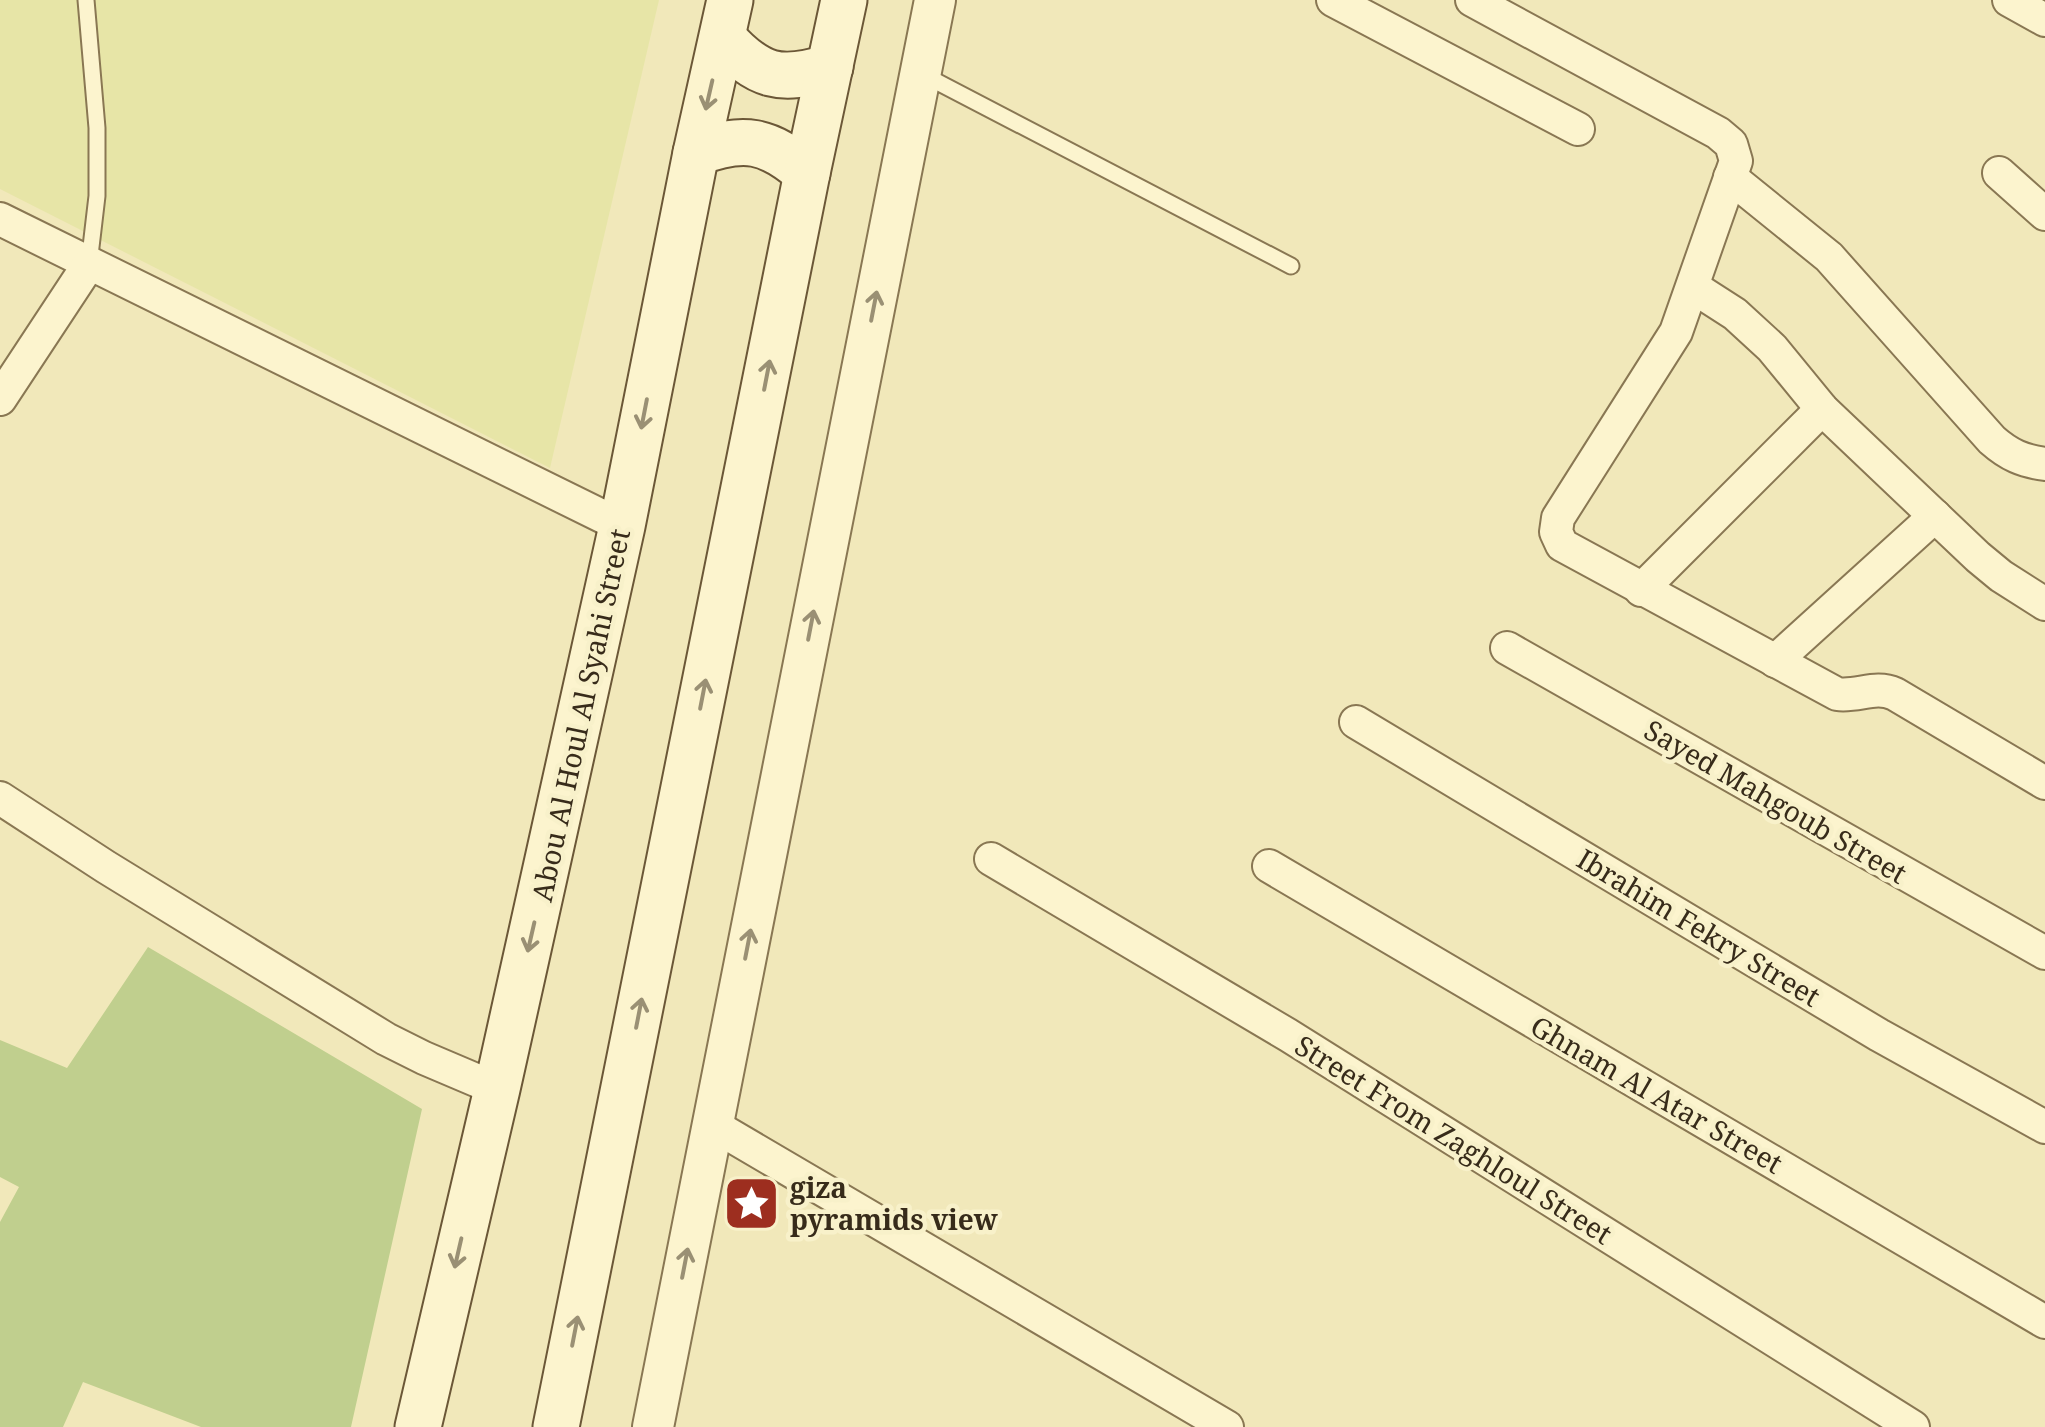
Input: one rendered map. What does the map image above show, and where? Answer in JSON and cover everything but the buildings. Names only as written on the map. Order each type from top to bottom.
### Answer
[{"type":"main road","points":[[556,1427],[844,0]]},
{"type":"main road","points":[[726,19],[743,61],[771,74],[801,77],[830,68]]},
{"type":"main road","name":"Abou Al Houl Al Syahi Street","points":[[418,1427],[622,526],[726,19]]},
{"type":"main road","points":[[696,154],[724,142],[755,142],[784,153],[807,173]]},
{"type":"street","points":[[653,1427],[935,0]]},
{"type":"street","points":[[1333,0],[1578,129]]},
{"type":"street","points":[[1472,0],[1718,132],[1731,144],[1736,161],[1676,332],[1558,518],[1556,532],[1562,545],[1837,694],[1850,696],[1873,689],[1895,694],[2045,784]]},
{"type":"street","points":[[2008,0],[2045,20]]},
{"type":"street","points":[[1999,173],[2045,214]]},
{"type":"street","points":[[1730,177],[1828,258],[1992,440],[2007,453],[2045,464]]},
{"type":"street","points":[[0,219],[622,526]]},
{"type":"street","points":[[0,398],[89,264]]},
{"type":"street","points":[[1694,287],[1735,314],[1772,348],[1822,409],[1990,566],[2045,604]]},
{"type":"street","points":[[1642,590],[1822,409]]},
{"type":"street","points":[[1775,661],[1935,516]]},
{"type":"street","name":"Sayed Mahgoub Street","points":[[1507,648],[2045,953]]},
{"type":"street","name":"Ibrahim Fekry Street","points":[[1356,722],[1879,1035],[2045,1127]]},
{"type":"street","points":[[0,798],[386,1039],[497,1089]]},
{"type":"street","name":"Street From Zaghloul Street","points":[[991,859],[1288,1035],[1914,1427]]},
{"type":"street","name":"Ghnam Al Atar Street","points":[[1268,866],[2045,1322]]},
{"type":"street","points":[[713,1125],[1227,1427]]},
{"type":"lane","points":[[86,0],[97,128],[97,196],[89,264]]},
{"type":"lane","points":[[920,73],[1291,266]]},
{"type":"shaded area","points":[[0,0],[659,0],[550,468],[0,189]]},
{"type":"green space","points":[[148,947],[422,1109],[351,1427],[201,1427],[83,1382],[63,1427],[0,1427],[0,1222],[19,1187],[0,1177],[0,1040],[67,1068]]},
{"type":"place","name":"giza pyramids view","points":[[751,1203]]}]
